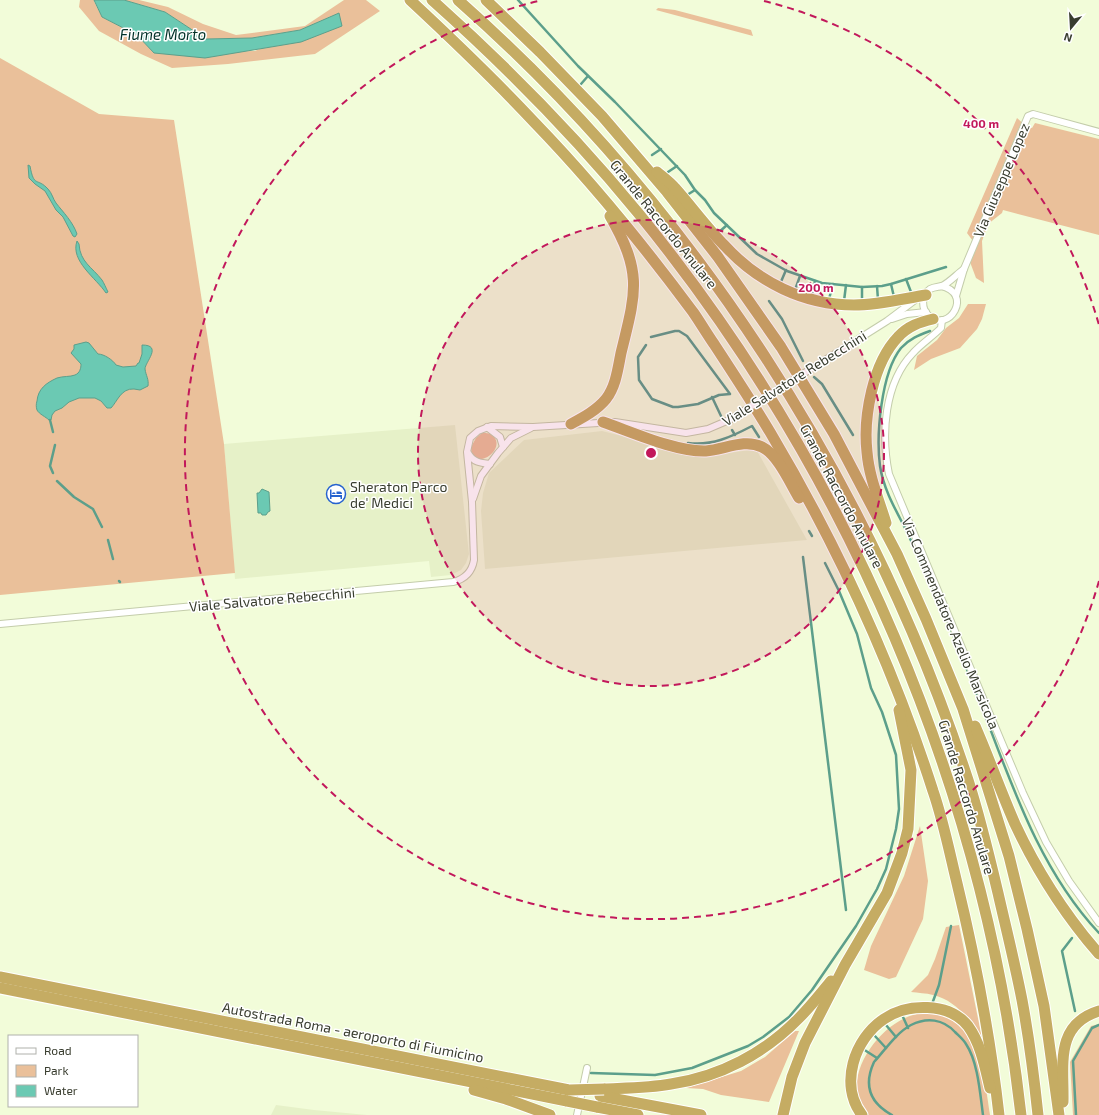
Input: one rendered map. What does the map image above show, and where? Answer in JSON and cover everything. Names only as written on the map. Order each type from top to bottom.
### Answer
[{"type":"highway","points":[[410,0],[537,124],[574,165],[630,232],[695,315],[734,374],[786,458],[834,549],[877,641],[909,722],[934,793],[977,971],[992,1057],[999,1115]]},
{"type":"highway","name":"Grande Raccordo Anulare","points":[[432,0],[501,64],[549,112],[593,160],[639,214],[707,302],[729,334],[780,412],[822,485],[850,540],[890,626],[927,717],[952,793],[974,867],[992,942],[1012,1050],[1021,1115]]},
{"type":"highway","name":"Grande Raccordo Anulare","points":[[458,0],[502,40],[561,99],[641,189],[674,229],[728,303],[783,384],[816,439],[866,532],[937,695],[968,782],[990,861],[1022,1002],[1038,1115]]},
{"type":"highway","name":"Grande Raccordo Anulare","points":[[486,0],[570,82],[630,148],[676,202],[709,245],[781,347],[834,434],[897,554],[926,619],[963,709],[1005,842],[1018,889],[1044,1006],[1059,1115]]},
{"type":"highway","points":[[630,148],[675,187],[714,235],[739,261],[756,275],[771,284],[803,296],[844,305],[893,301],[926,295]]},
{"type":"highway","points":[[571,424],[602,404],[610,391],[615,377],[632,308],[634,290],[634,276],[631,262],[621,234],[608,212],[574,165]]},
{"type":"highway","points":[[897,554],[869,464],[866,441],[868,414],[876,378],[889,348],[898,336],[916,323],[933,317]]},
{"type":"highway","points":[[603,422],[688,450],[711,450],[745,444],[753,444],[764,447],[777,460],[803,504],[834,549]]},
{"type":"highway","points":[[783,1115],[797,1062],[845,965],[887,892],[900,860],[908,829],[911,770],[898,708],[877,641]]},
{"type":"highway","points":[[948,672],[969,713],[1010,811],[1033,858],[1054,896],[1099,954]]},
{"type":"highway","points":[[568,1096],[600,1097],[638,1088],[682,1082],[707,1076],[743,1060],[759,1051],[796,1021],[845,965]]},
{"type":"highway","name":"Autostrada Roma - aeroporto di Fiumicino","points":[[0,977],[568,1096]]},
{"type":"highway","name":"Autostrada Roma - aeroporto di Fiumicino","points":[[0,988],[397,1067],[568,1096],[600,1097],[701,1115]]},
{"type":"highway","points":[[862,1115],[853,1099],[850,1083],[853,1062],[861,1045],[873,1029],[885,1018],[903,1011],[921,1008],[938,1009],[949,1012],[960,1018],[968,1027],[979,1046],[996,1115]]},
{"type":"highway","points":[[1063,1115],[1062,1059],[1065,1043],[1069,1033],[1079,1022],[1099,1011]]},
{"type":"highway","points":[[397,1067],[506,1099],[550,1115]]},
{"type":"highway","name":"Autostrada Roma - aeroporto di Fiumicino","points":[[600,1097],[638,1115]]},
{"type":"street","name":"Via Giuseppe Lopez","points":[[956,296],[964,269],[1028,116],[1033,114],[1099,132]]},
{"type":"street","points":[[941,286],[951,290],[956,296],[957,307],[955,312],[948,319],[933,317],[923,303],[930,290],[941,286],[964,269]]},
{"type":"street","name":"Viale Salvatore Rebecchini","points":[[0,624],[453,582],[462,579],[468,574],[474,560],[472,502],[467,452],[472,435],[478,431],[487,427],[533,427],[603,422],[632,423],[674,432],[686,433],[708,429],[729,420],[887,321],[909,304],[926,295]]},
{"type":"street","name":"Viale Salvatore Rebecchini","points":[[887,321],[907,314],[933,317]]},
{"type":"street","name":"Via Commendatore Azelio Marsicola","points":[[933,317],[941,328],[912,353],[899,372],[890,392],[886,424],[885,458],[889,474],[1023,793],[1046,842],[1069,880],[1099,923]]},
{"type":"street","points":[[487,427],[500,437],[503,447]]},
{"type":"street","name":"Viale Salvatore Rebecchini","points":[[472,502],[481,476],[503,447],[512,438],[533,427]]},
{"type":"street","points":[[467,452],[475,462],[490,464]]},
{"type":"street","points":[[577,1115],[587,1068]]},
{"type":"shaded area","points":[[455,425],[469,554],[466,563],[461,570],[451,575],[431,577],[429,561],[235,579],[224,444]]},
{"type":"shaded area","points":[[602,431],[630,438],[668,451],[702,457],[756,449],[807,540],[485,569],[481,511],[483,493],[489,473],[524,440]]},
{"type":"shaded area","points":[[276,1105],[314,1110],[367,1115],[271,1115]]},
{"type":"green space","points":[[80,0],[108,0],[94,1],[102,17],[137,35],[154,53],[255,51],[338,13],[300,30],[252,38],[206,39],[165,12],[124,0],[139,0],[168,7],[203,24],[236,35],[305,26],[344,0],[366,0],[380,11],[315,54],[228,64],[172,68],[141,54],[99,31],[79,7]]},
{"type":"green space","points":[[658,8],[675,10],[751,30],[753,36],[656,10]]},
{"type":"green space","points":[[0,58],[99,114],[174,120],[224,444],[235,573],[0,595]]},
{"type":"green space","points":[[1017,118],[1027,127],[1032,128],[1035,123],[1099,139],[1099,235],[1003,210],[1002,213],[988,224],[982,241],[984,283],[976,278],[970,262],[976,245],[967,233]]},
{"type":"green space","points":[[968,304],[986,304],[982,319],[977,329],[960,348],[931,359],[914,370],[917,356],[937,340],[946,328],[959,318]]},
{"type":"green space","points":[[482,433],[487,433],[494,437],[496,448],[487,457],[482,459],[473,455],[471,447],[476,438]]},
{"type":"green space","points":[[920,826],[928,881],[923,919],[896,977],[889,979],[864,970],[871,946],[904,876]]},
{"type":"green space","points":[[959,925],[982,1038],[962,1012],[949,1001],[925,993],[911,992],[928,975],[946,927]]},
{"type":"green space","points":[[928,1013],[945,1017],[958,1025],[968,1036],[976,1050],[981,1066],[990,1115],[868,1115],[865,1111],[859,1099],[857,1087],[858,1074],[870,1048],[890,1027],[901,1020],[915,1014]]},
{"type":"green space","points":[[1099,1024],[1099,1115],[1073,1115],[1070,1062],[1091,1026]]},
{"type":"green space","points":[[795,1031],[799,1031],[769,1102],[721,1095],[703,1089],[686,1088],[741,1071],[765,1057]]},
{"type":"water","name":"Fiume Morto","points":[[94,0],[124,0],[165,12],[206,39],[252,38],[300,30],[339,13],[342,26],[301,42],[205,58],[154,53],[137,35],[102,17]]},
{"type":"water","points":[[28,165],[30,166],[31,173],[35,180],[44,185],[51,192],[56,203],[70,221],[77,234],[75,237],[45,191],[29,178]]},
{"type":"water","points":[[77,241],[84,260],[102,280],[108,292],[106,293],[80,262],[76,248]]},
{"type":"water","points":[[86,342],[89,343],[98,354],[106,356],[116,365],[123,367],[136,366],[139,363],[142,354],[142,345],[151,348],[152,351],[145,369],[148,379],[148,386],[140,390],[130,389],[126,391],[111,408],[107,408],[101,401],[95,398],[79,398],[69,402],[62,408],[55,411],[51,420],[49,420],[37,410],[36,404],[39,393],[46,384],[53,380],[59,377],[73,376],[78,373],[81,364],[71,353],[74,349],[74,345]]},
{"type":"water","points":[[262,489],[269,492],[270,511],[266,515],[258,513],[257,493],[259,493]]},
{"type":"waterway","points":[[518,0],[578,66],[685,175],[714,213],[757,254],[787,271],[822,283],[862,287],[891,284],[946,267]]},
{"type":"waterway","points":[[581,84],[588,76]]},
{"type":"waterway","points":[[652,155],[661,149]]},
{"type":"waterway","points":[[668,172],[677,166]]},
{"type":"waterway","points":[[687,195],[695,190]]},
{"type":"waterway","points":[[718,233],[727,225]]},
{"type":"waterway","points":[[780,284],[786,270]]},
{"type":"waterway","points":[[795,290],[800,276]]},
{"type":"waterway","points":[[906,279],[911,292]]},
{"type":"waterway","points":[[812,295],[815,281]]},
{"type":"waterway","points":[[829,299],[833,284]]},
{"type":"waterway","points":[[891,284],[894,297]]},
{"type":"waterway","points":[[844,301],[846,285]]},
{"type":"waterway","points":[[877,286],[878,300]]},
{"type":"waterway","points":[[862,287],[862,301]]},
{"type":"waterway","points":[[769,301],[782,319],[803,361]]},
{"type":"waterway","points":[[646,345],[638,357],[639,380],[652,399],[673,407],[678,407],[698,404],[719,395],[730,394],[687,336],[679,331],[675,331],[651,337]]},
{"type":"waterway","points":[[930,331],[907,342],[901,348],[894,359],[889,373],[885,388],[880,422],[879,453],[881,474],[886,489],[942,607],[1025,816],[1040,848],[1057,878],[1099,933]]},
{"type":"waterway","points":[[814,377],[822,384],[853,435]]},
{"type":"waterway","points":[[712,397],[721,416]]},
{"type":"waterway","points":[[50,420],[53,432]]},
{"type":"waterway","points":[[688,443],[697,444],[721,440],[752,426],[759,437]]},
{"type":"waterway","points":[[732,430],[735,435]]},
{"type":"waterway","points":[[53,473],[50,466],[55,445]]},
{"type":"waterway","points":[[57,481],[74,497],[93,509],[102,527]]},
{"type":"waterway","points":[[809,531],[812,536]]},
{"type":"waterway","points":[[108,540],[113,559]]},
{"type":"waterway","points":[[803,557],[846,910]]},
{"type":"waterway","points":[[591,1073],[655,1075],[692,1068],[748,1046],[763,1037],[789,1017],[812,990],[856,926],[877,889],[886,869],[896,829],[899,809],[896,755],[882,712],[871,688],[857,634],[839,591],[825,563]]},
{"type":"waterway","points":[[932,1004],[939,985],[951,926]]},
{"type":"waterway","points":[[1072,938],[1062,951],[1075,1011]]},
{"type":"waterway","points":[[903,1017],[908,1028]]},
{"type":"waterway","points":[[892,1115],[878,1105],[871,1093],[869,1079],[874,1062],[906,1028],[917,1022],[929,1020],[945,1024],[962,1039],[970,1051],[976,1069],[983,1115]]},
{"type":"waterway","points":[[886,1025],[896,1037]]},
{"type":"waterway","points":[[1076,1115],[1073,1061],[1092,1028],[1099,1025]]},
{"type":"waterway","points":[[874,1035],[886,1048]]},
{"type":"waterway","points":[[863,1049],[877,1058]]},
{"type":"place","name":"Sheraton Parco de' Medici","points":[[336,494]]}]
